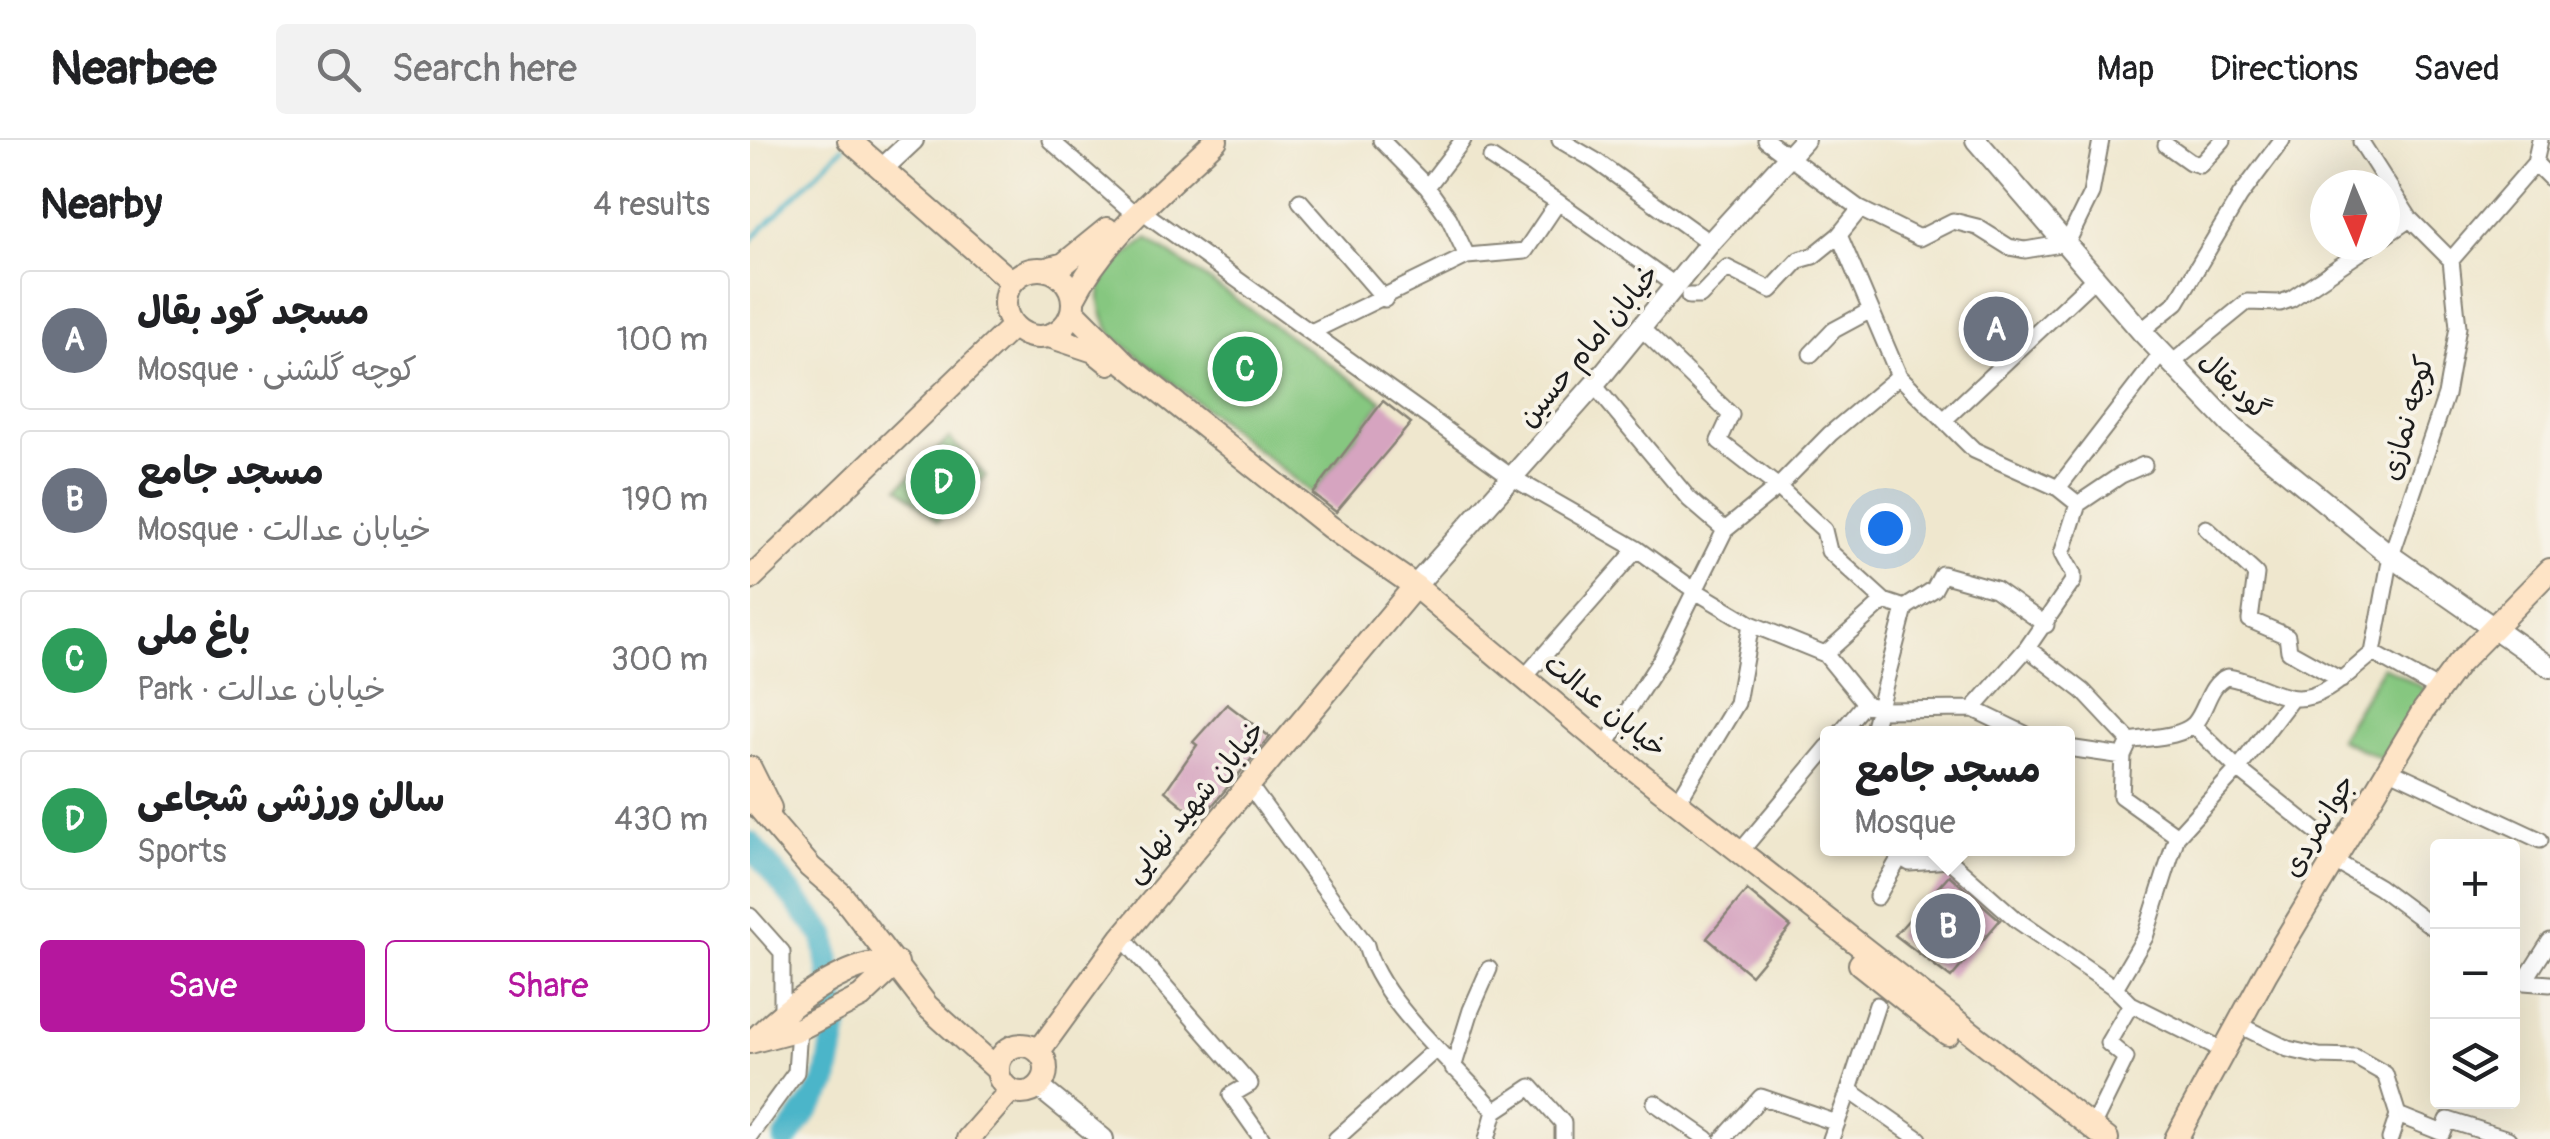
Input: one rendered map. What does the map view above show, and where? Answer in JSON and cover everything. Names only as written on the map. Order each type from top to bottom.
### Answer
[{"type":"main road","points":[[1200,140],[1136,210],[1094,264],[1064,326],[1050,336],[1030,336],[1013,326],[1004,304],[1012,282],[1027,271],[1064,264],[1083,252],[1136,210],[1216,140]]},
{"type":"main road","points":[[856,147],[1012,282]]},
{"type":"main road","points":[[1046,269],[1061,276],[1073,305]]},
{"type":"main road","name":"خیابان عدالت","points":[[1073,305],[1126,364],[1820,928],[1888,989],[2095,1135]]},
{"type":"main road","points":[[750,578],[1013,326]]},
{"type":"main road","name":"خیابان عدالت","points":[[1050,336],[1094,351],[1523,679],[2095,1135]]},
{"type":"main road","name":"جوانمردی","points":[[2176,1139],[2237,1024],[2439,690],[2550,570]]},
{"type":"main road","name":"خیابان شهید نهایی","points":[[1040,1051],[1122,937],[1409,592]]},
{"type":"main road","points":[[750,768],[786,837]]},
{"type":"main road","points":[[750,797],[810,867],[840,893],[926,1006],[1000,1062],[1004,1085],[1022,1094],[1039,1087],[1047,1074],[1040,1051],[1020,1044],[1000,1062]]},
{"type":"main road","points":[[751,1039],[788,1008],[850,972],[866,965],[896,963]]},
{"type":"main road","points":[[751,1039],[803,1028],[860,997],[896,963]]},
{"type":"main road","points":[[968,1139],[1010,1090]]},
{"type":"street","points":[[882,169],[913,140]]},
{"type":"street","points":[[1050,140],[1136,210],[1513,478],[1637,549],[1751,624],[1825,654],[1872,706]]},
{"type":"street","points":[[1381,140],[1428,186],[1467,256]]},
{"type":"street","points":[[1428,186],[1463,140]]},
{"type":"street","points":[[1560,140],[1596,161],[1710,243]]},
{"type":"street","points":[[1766,140],[1798,145],[1860,209],[1919,238],[1954,221],[1977,227],[2009,246],[2025,250],[2067,243],[2090,194],[2100,140]]},
{"type":"street","name":"گودبقال","points":[[1976,140],[2141,331],[2234,428],[2392,556],[2550,667]]},
{"type":"street","points":[[2166,145],[2200,165],[2223,140]]},
{"type":"street","points":[[2141,331],[2178,302],[2240,196],[2282,140]]},
{"type":"street","points":[[2360,140],[2410,219],[2450,260],[2535,163],[2540,140]]},
{"type":"street","name":"خیابان امام حسین","points":[[1409,592],[1642,329],[1682,291],[1710,243],[1798,145]]},
{"type":"street","points":[[1491,158],[1682,291],[1700,296],[1727,268],[1771,290],[1799,260],[1812,256],[1839,235],[1860,209]]},
{"type":"street","points":[[2535,163],[2550,178]]},
{"type":"street","points":[[1300,201],[1385,298]]},
{"type":"street","points":[[1310,332],[1467,256],[1525,251],[1558,202]]},
{"type":"street","points":[[2400,226],[2410,219]]},
{"type":"street","points":[[1839,235],[1899,376],[1974,450],[2058,488],[2078,504]]},
{"type":"street","points":[[2058,488],[2167,358],[2247,302],[2280,304],[2349,260]]},
{"type":"street","name":"کوچه نمازی","points":[[2373,653],[2392,556],[2446,394],[2458,327],[2450,260]]},
{"type":"street","points":[[1944,420],[2096,277]]},
{"type":"street","points":[[1811,354],[1834,330],[1870,310]]},
{"type":"street","points":[[1642,329],[1732,415],[1719,441],[1778,487],[1824,530],[1829,551],[1884,601],[1905,608]]},
{"type":"street","points":[[1605,746],[1660,661],[1724,530],[1778,487],[1830,434],[1899,376]]},
{"type":"street","points":[[1594,385],[1689,500],[1724,530]]},
{"type":"street","points":[[1972,708],[2046,625],[2072,581],[2073,574],[2062,554],[2078,504],[2121,475],[2144,465]]},
{"type":"street","points":[[2206,528],[2256,574],[2250,620],[2287,636],[2289,651],[2342,680]]},
{"type":"street","points":[[1523,679],[1637,549]]},
{"type":"street","points":[[1872,726],[1872,706],[1905,608],[1934,588],[1942,574],[1994,589],[2046,625]]},
{"type":"street","points":[[1825,654],[1884,601]]},
{"type":"street","points":[[1677,803],[1737,703],[1751,624]]},
{"type":"street","points":[[2027,648],[2083,691],[2126,749],[2121,796],[2178,836]]},
{"type":"street","points":[[2075,748],[2126,749],[2176,733],[2193,725],[2219,680],[2228,677],[2292,698],[2310,696],[2342,680],[2373,653],[2439,690]]},
{"type":"street","points":[[2115,988],[2145,938],[2178,836],[2238,769],[2292,698]]},
{"type":"street","points":[[1849,726],[1872,706],[1972,708],[2009,726]]},
{"type":"street","points":[[2193,725],[2337,855],[2434,929]]},
{"type":"street","points":[[1740,852],[1820,757]]},
{"type":"street","points":[[2388,769],[2540,840]]},
{"type":"street","points":[[1248,784],[1366,945],[1370,964],[1435,1050],[1495,1111]]},
{"type":"street","points":[[1877,897],[1900,857],[1910,863],[1949,860],[2017,920],[2132,1004],[2223,1050]]},
{"type":"street","points":[[750,916],[782,952],[788,1008]]},
{"type":"street","points":[[1122,937],[1250,1084],[1232,1095],[1262,1139]]},
{"type":"street","points":[[2520,978],[2550,941]]},
{"type":"street","points":[[1453,1068],[1489,969]]},
{"type":"street","points":[[2520,980],[2550,984]]},
{"type":"street","points":[[2095,1135],[2126,1058],[2108,1044],[2132,1004]]},
{"type":"street","points":[[1723,1139],[1761,1097],[1834,1131],[1877,1005]]},
{"type":"street","points":[[2237,1024],[2288,1049],[2319,1056],[2355,1057],[2385,1074],[2398,1114],[2390,1139]]},
{"type":"street","points":[[750,1135],[796,1072],[803,1028]]},
{"type":"street","points":[[1336,1139],[1435,1050]]},
{"type":"street","points":[[1039,1087],[1103,1139]]},
{"type":"street","points":[[1487,1139],[1495,1111],[1531,1088],[1564,1123],[1564,1139]]},
{"type":"street","points":[[1848,1090],[1918,1139]]},
{"type":"street","points":[[1655,1103],[1707,1139]]},
{"type":"street","points":[[2398,1114],[2443,1133],[2448,1120],[2508,1139]]},
{"type":"green space","points":[[1148,239],[1383,401],[1313,494],[1113,336],[1100,304],[1104,279],[1121,259]]},
{"type":"green space","points":[[949,438],[986,476],[938,521],[899,487]]},
{"type":"green space","points":[[2383,666],[2429,691],[2382,759],[2339,739]]},
{"type":"building","points":[[1383,401],[1411,423],[1336,512],[1313,494]]},
{"type":"building","points":[[1227,704],[1270,737],[1200,820],[1165,791],[1197,745],[1193,742]]},
{"type":"building","points":[[1949,875],[2000,920],[1951,978],[1895,935]]},
{"type":"building","points":[[1747,890],[1791,927],[1751,975],[1707,938]]},
{"type":"waterway","points":[[750,241],[843,147]]},
{"type":"waterway","points":[[750,844],[825,936],[837,1025],[826,1084],[786,1139]]},
{"type":"place","name":"مسجد گود بقال","points":[[1996,329]]},
{"type":"place","name":"باغ ملی","points":[[1245,369]]},
{"type":"place","name":"سالن ورزشی شجاعی","points":[[943,482]]},
{"type":"place","name":"مسجد جامع","points":[[1948,926]]}]
